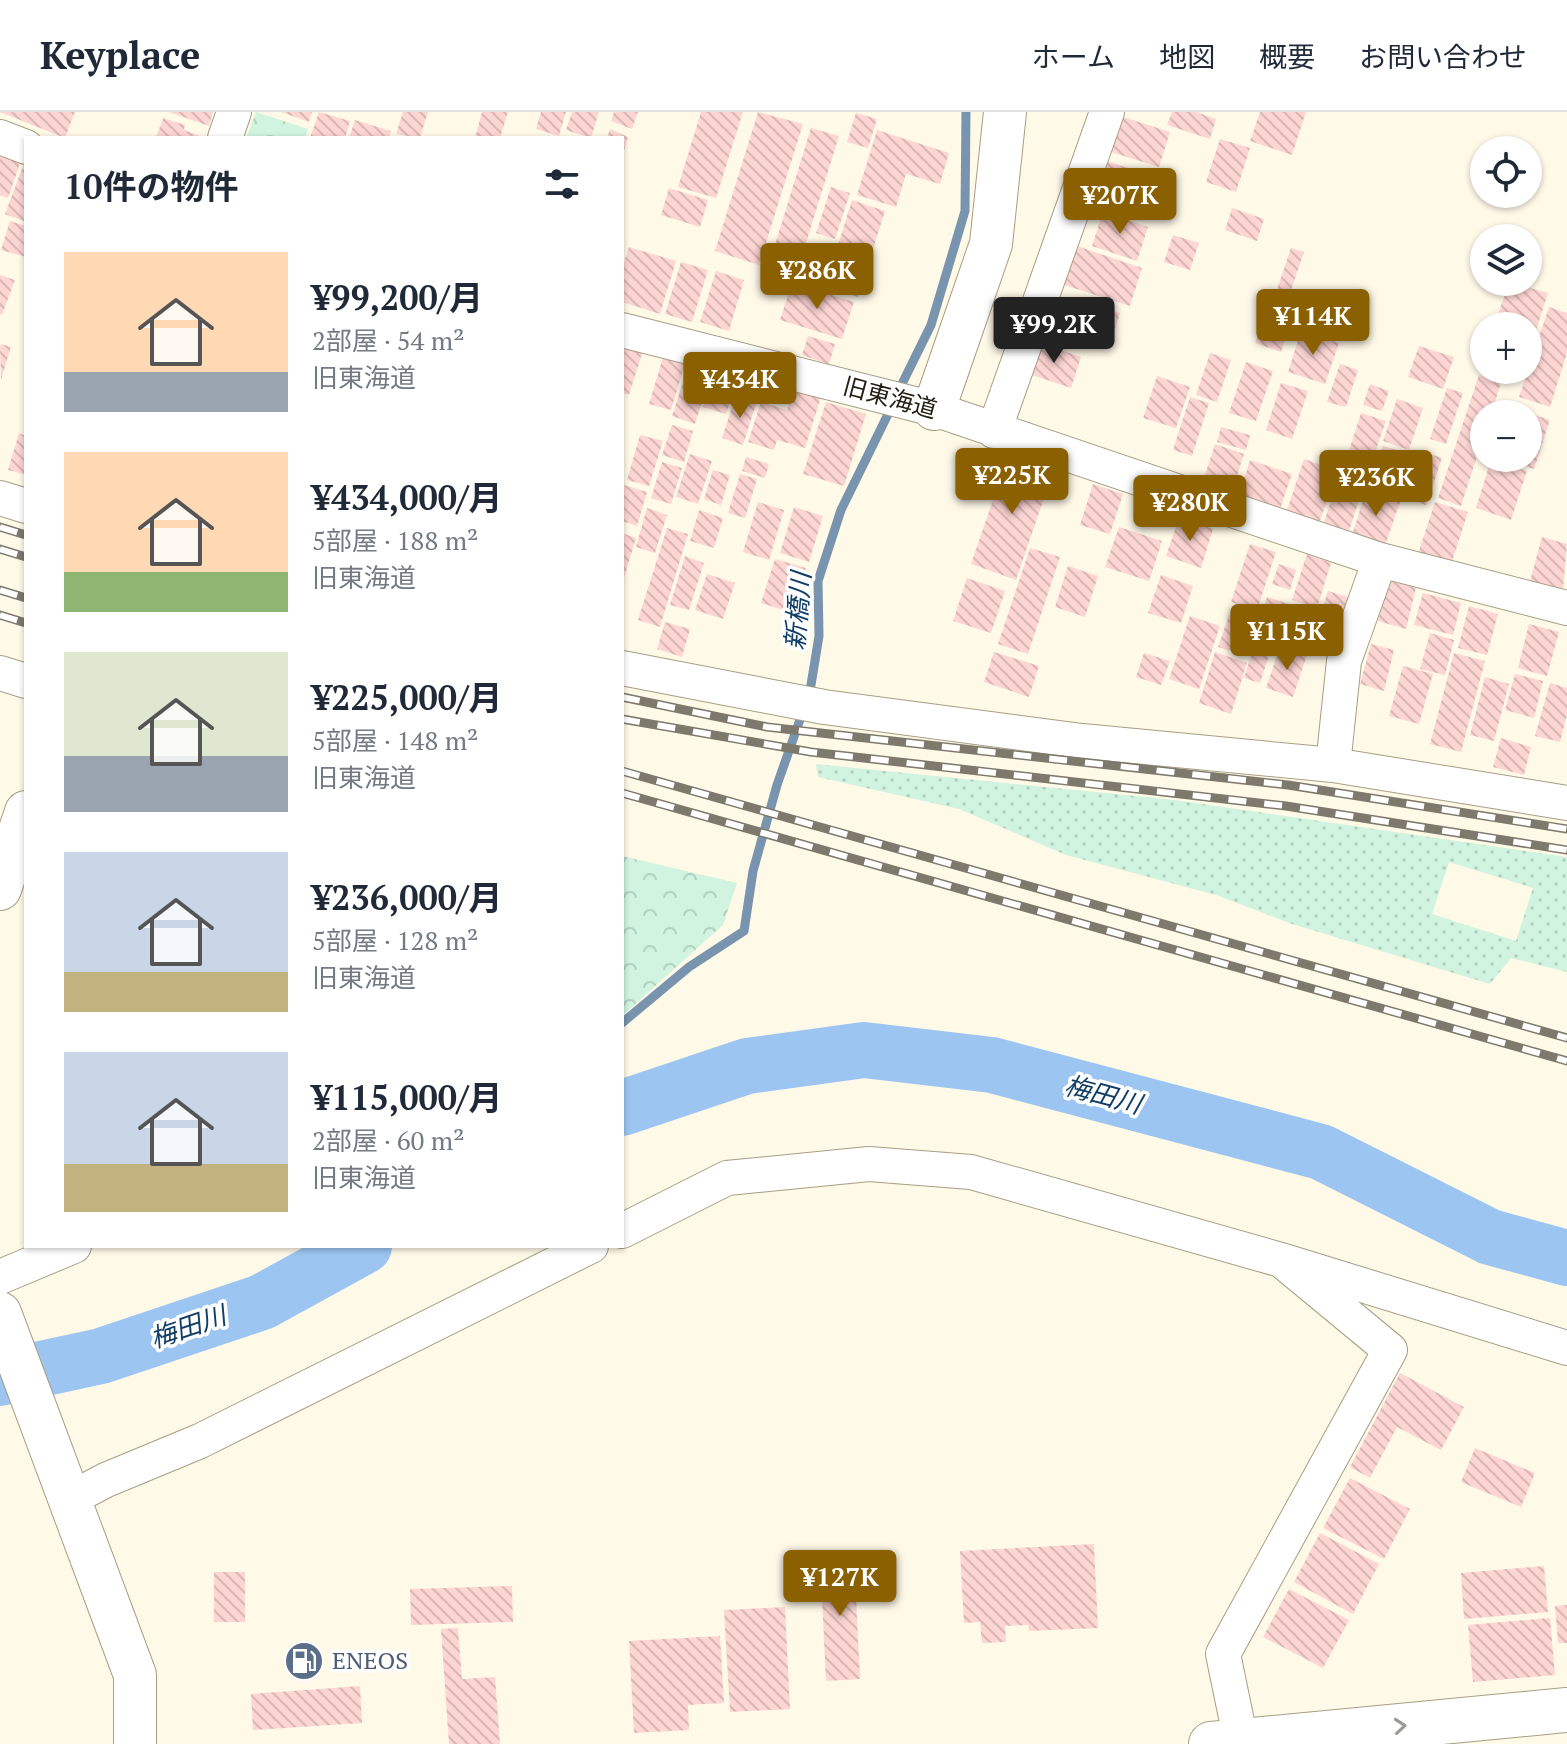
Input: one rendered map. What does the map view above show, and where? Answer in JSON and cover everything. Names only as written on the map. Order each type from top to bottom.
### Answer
[{"type":"highway","points":[[1226,1743],[1567,1710]]},
{"type":"street","points":[[226,136],[234,112]]},
{"type":"street","points":[[923,406],[991,244],[1005,112]]},
{"type":"street","points":[[994,431],[1107,112]]},
{"type":"street","points":[[0,137],[24,146]]},
{"type":"street","name":"旧東海道","points":[[624,330],[923,406],[1380,560],[1567,608]]},
{"type":"street","points":[[0,498],[24,505]]},
{"type":"street","points":[[1333,765],[1344,661],[1380,560]]},
{"type":"street","points":[[624,668],[824,707],[1082,741],[1333,765],[1567,803]]},
{"type":"street","points":[[0,673],[24,680]]},
{"type":"street","points":[[0,889],[24,818]]},
{"type":"street","points":[[624,1230],[727,1178],[869,1164],[971,1172],[1281,1260],[1567,1348]]},
{"type":"street","points":[[0,1277],[69,1248]]},
{"type":"street","points":[[63,1486],[106,1480],[200,1441],[587,1248]]},
{"type":"street","points":[[1226,1743],[1223,1654],[1390,1350],[1281,1260]]},
{"type":"street","points":[[0,1313],[135,1675],[135,1744]]},
{"type":"green space","points":[[256,112],[308,129],[306,136],[247,136]]},
{"type":"green space","points":[[816,764],[1175,800],[1567,857],[1567,972],[1511,958],[1490,984],[1292,924],[1216,895],[1066,855],[959,809],[818,777]],"holes":[[[1449,862],[1533,888],[1516,941],[1432,914]]]},
{"type":"green space","points":[[624,856],[737,883],[723,925],[624,1014]]},
{"type":"building","points":[[0,112],[75,112],[66,136]]},
{"type":"building","points":[[169,112],[213,112],[209,126]]},
{"type":"building","points":[[281,112],[312,112],[309,122]]},
{"type":"building","points":[[319,112],[350,121],[346,136],[311,136]]},
{"type":"building","points":[[403,112],[428,112],[421,136],[396,134]]},
{"type":"building","points":[[482,112],[508,112],[501,136],[476,136]]},
{"type":"building","points":[[541,112],[566,112],[559,136],[536,129]]},
{"type":"building","points":[[572,112],[599,112],[592,136],[566,130]]},
{"type":"building","points":[[614,112],[638,112],[632,129],[611,121]]},
{"type":"building","points":[[701,112],[743,112],[716,198],[678,187]]},
{"type":"building","points":[[758,112],[803,124],[759,265],[715,251]]},
{"type":"building","points":[[1172,112],[1196,112],[1216,119],[1210,139],[1167,125]]},
{"type":"building","points":[[1260,112],[1306,112],[1292,155],[1250,141]]},
{"type":"building","points":[[856,113],[877,119],[868,148],[847,142]]},
{"type":"building","points":[[1120,116],[1170,132],[1159,167],[1108,151]]},
{"type":"building","points":[[163,118],[185,125],[184,130],[200,136],[157,136]]},
{"type":"building","points":[[355,120],[391,131],[390,136],[350,136]]},
{"type":"building","points":[[811,128],[839,136],[797,272],[769,264]]},
{"type":"building","points":[[610,129],[628,137],[624,151],[624,136],[608,136]]},
{"type":"building","points":[[877,130],[949,153],[940,184],[906,174],[896,207],[857,195]]},
{"type":"building","points":[[1220,139],[1250,148],[1236,192],[1206,182]]},
{"type":"building","points":[[0,152],[23,155],[8,198],[0,195]]},
{"type":"building","points":[[1101,159],[1142,173],[1128,215],[1087,202]]},
{"type":"building","points":[[24,163],[24,221],[5,214]]},
{"type":"building","points":[[831,187],[850,193],[835,239],[816,233]]},
{"type":"building","points":[[669,188],[708,200],[700,227],[661,215]]},
{"type":"building","points":[[852,200],[885,211],[858,297],[825,287]]},
{"type":"building","points":[[1232,208],[1264,219],[1257,241],[1225,230]]},
{"type":"building","points":[[1103,212],[1148,227],[1137,261],[1092,246]]},
{"type":"building","points":[[10,221],[24,225],[24,256],[1,250]]},
{"type":"building","points":[[1173,235],[1199,243],[1190,270],[1164,262]]},
{"type":"building","points":[[1071,244],[1142,268],[1130,306],[1058,283]]},
{"type":"building","points":[[629,247],[676,261],[660,314],[624,303],[624,263]]},
{"type":"building","points":[[1291,248],[1304,252],[1285,308],[1272,304]]},
{"type":"building","points":[[681,262],[708,270],[692,322],[665,314]]},
{"type":"building","points":[[716,271],[744,280],[729,331],[700,322]]},
{"type":"building","points":[[0,275],[15,280],[2,315],[0,314]]},
{"type":"building","points":[[792,283],[854,302],[842,339],[780,320]]},
{"type":"building","points":[[1542,291],[1548,293],[1542,312],[1499,312],[1504,296],[1542,296]]},
{"type":"building","points":[[1076,299],[1120,313],[1115,329],[1071,315]]},
{"type":"building","points":[[1267,306],[1293,315],[1281,352],[1255,343]]},
{"type":"building","points":[[1549,307],[1567,313],[1567,353],[1550,407],[1542,404],[1542,400],[1519,397],[1523,384],[1542,384],[1542,328]]},
{"type":"building","points":[[1045,309],[1085,323],[1078,344],[1038,331]]},
{"type":"building","points":[[1301,331],[1339,343],[1325,384],[1288,372]]},
{"type":"building","points":[[808,336],[835,344],[829,364],[802,355]]},
{"type":"building","points":[[624,338],[645,344],[629,395],[624,394]]},
{"type":"building","points":[[1036,342],[1081,357],[1071,388],[1026,373]]},
{"type":"building","points":[[1,344],[11,347],[1,380],[0,347]]},
{"type":"building","points":[[1419,346],[1454,357],[1443,389],[1408,377]]},
{"type":"building","points":[[666,347],[688,354],[671,410],[649,404]]},
{"type":"building","points":[[1210,353],[1231,360],[1217,402],[1196,395]]},
{"type":"building","points":[[1246,362],[1273,371],[1256,421],[1229,413]]},
{"type":"building","points":[[716,363],[740,370],[726,414],[703,407]]},
{"type":"building","points":[[1340,364],[1358,370],[1346,407],[1327,402]]},
{"type":"building","points":[[685,376],[708,383],[695,424],[672,416]]},
{"type":"building","points":[[1157,376],[1190,387],[1176,428],[1143,418]]},
{"type":"building","points":[[1281,383],[1308,391],[1292,439],[1266,430]]},
{"type":"building","points":[[1370,384],[1389,391],[1382,411],[1363,405]]},
{"type":"building","points":[[1476,384],[1501,384],[1496,400],[1471,400]]},
{"type":"building","points":[[794,388],[821,397],[805,448],[777,440],[774,450],[748,442],[761,402],[787,410]]},
{"type":"building","points":[[1447,388],[1463,393],[1446,444],[1430,439]]},
{"type":"building","points":[[736,395],[757,401],[743,445],[722,438]]},
{"type":"building","points":[[1190,397],[1209,403],[1192,456],[1173,450]]},
{"type":"building","points":[[1397,399],[1423,408],[1409,450],[1383,441]]},
{"type":"building","points":[[826,402],[866,414],[844,486],[803,474]]},
{"type":"building","points":[[1470,402],[1472,472],[1461,506],[1438,498]]},
{"type":"building","points":[[1361,413],[1386,421],[1371,464],[1347,457]]},
{"type":"building","points":[[1542,417],[1550,420],[1542,444]]},
{"type":"building","points":[[672,425],[693,431],[684,462],[662,455]]},
{"type":"building","points":[[1221,427],[1250,435],[1246,450],[1217,442]]},
{"type":"building","points":[[19,433],[24,435],[24,474],[8,470]]},
{"type":"building","points":[[640,435],[663,441],[649,486],[627,480]]},
{"type":"building","points":[[1215,444],[1244,454],[1233,488],[1204,478]]},
{"type":"building","points":[[1383,446],[1413,455],[1400,496],[1370,486]]},
{"type":"building","points":[[1424,452],[1442,458],[1426,505],[1408,499]]},
{"type":"building","points":[[1009,453],[1054,469],[1016,580],[971,564]]},
{"type":"building","points":[[690,454],[712,461],[698,504],[676,497]]},
{"type":"building","points":[[746,457],[769,464],[765,478],[742,471]]},
{"type":"building","points":[[1304,459],[1337,470],[1320,521],[1287,510]]},
{"type":"building","points":[[1250,460],[1292,474],[1280,509],[1239,496]]},
{"type":"building","points":[[662,462],[682,468],[671,504],[651,498]]},
{"type":"building","points":[[713,470],[730,475],[721,505],[704,499]]},
{"type":"building","points":[[1487,472],[1527,472],[1511,520],[1476,508]]},
{"type":"building","points":[[740,474],[757,479],[745,518],[728,513]]},
{"type":"building","points":[[1338,480],[1363,488],[1349,531],[1324,522]]},
{"type":"building","points":[[1093,484],[1123,494],[1110,534],[1080,525]]},
{"type":"building","points":[[624,485],[647,492],[637,526],[624,522]]},
{"type":"building","points":[[1366,491],[1400,502],[1385,546],[1352,535]]},
{"type":"building","points":[[758,502],[784,510],[769,560],[743,552]]},
{"type":"building","points":[[1435,502],[1468,512],[1451,565],[1418,554]]},
{"type":"building","points":[[794,507],[823,516],[809,562],[780,553]]},
{"type":"building","points":[[647,508],[667,515],[655,553],[636,547]]},
{"type":"building","points":[[699,510],[723,518],[714,548],[690,541]]},
{"type":"building","points":[[1179,518],[1213,529],[1201,568],[1166,556]]},
{"type":"building","points":[[1119,527],[1162,541],[1149,581],[1105,567]]},
{"type":"building","points":[[667,528],[688,534],[660,627],[638,620]]},
{"type":"building","points":[[624,534],[636,538],[624,578]]},
{"type":"building","points":[[1542,537],[1567,544],[1563,589],[1530,581]]},
{"type":"building","points":[[1250,544],[1276,552],[1257,610],[1231,602]]},
{"type":"building","points":[[1030,548],[1060,557],[1028,654],[998,644]]},
{"type":"building","points":[[1307,554],[1331,563],[1317,608],[1292,600]]},
{"type":"building","points":[[685,556],[704,563],[689,610],[670,605]]},
{"type":"building","points":[[775,559],[806,568],[792,613],[761,603]]},
{"type":"building","points":[[1279,564],[1296,570],[1290,590],[1272,584]]},
{"type":"building","points":[[1068,566],[1098,576],[1085,617],[1055,607]]},
{"type":"building","points":[[707,574],[735,583],[723,619],[695,610]]},
{"type":"building","points":[[1161,575],[1193,586],[1181,623],[1148,613]]},
{"type":"building","points":[[967,578],[1005,591],[991,633],[953,621]]},
{"type":"building","points":[[1389,581],[1416,588],[1406,629],[1378,621]]},
{"type":"building","points":[[1328,591],[1351,598],[1332,658],[1309,650]]},
{"type":"building","points":[[1423,593],[1461,603],[1453,635],[1414,625]]},
{"type":"building","points":[[1267,597],[1308,610],[1301,632],[1260,619]]},
{"type":"building","points":[[1469,606],[1498,614],[1487,655],[1458,648]]},
{"type":"building","points":[[1229,615],[1250,622],[1240,654],[1218,647]]},
{"type":"building","points":[[1190,616],[1220,626],[1199,689],[1169,679]]},
{"type":"building","points":[[665,622],[690,629],[682,657],[657,649]]},
{"type":"building","points":[[1529,624],[1559,632],[1547,676],[1518,668]]},
{"type":"building","points":[[1430,633],[1454,640],[1445,675],[1420,669]]},
{"type":"building","points":[[1256,640],[1272,646],[1260,683],[1244,678]]},
{"type":"building","points":[[1371,644],[1394,650],[1384,691],[1360,684]]},
{"type":"building","points":[[1280,647],[1307,655],[1293,697],[1266,688]]},
{"type":"building","points":[[994,652],[1039,666],[1029,697],[984,682]]},
{"type":"building","points":[[1215,652],[1247,663],[1231,714],[1199,703]]},
{"type":"building","points":[[1144,653],[1170,661],[1161,685],[1136,677]]},
{"type":"building","points":[[1454,653],[1485,661],[1461,752],[1430,744]]},
{"type":"building","points":[[1403,666],[1433,674],[1419,724],[1389,716]]},
{"type":"building","points":[[1515,674],[1543,681],[1534,718],[1505,710]]},
{"type":"building","points":[[1485,677],[1509,684],[1494,741],[1470,735]]},
{"type":"building","points":[[1550,683],[1567,688],[1567,715],[1560,742],[1535,736]]},
{"type":"building","points":[[1501,738],[1531,747],[1524,775],[1493,767]]},
{"type":"building","points":[[1400,1373],[1464,1407],[1441,1450],[1397,1427],[1370,1478],[1350,1467]]},
{"type":"building","points":[[1475,1448],[1535,1473],[1521,1507],[1461,1482]]},
{"type":"building","points":[[1350,1478],[1410,1509],[1384,1559],[1323,1528]]},
{"type":"building","points":[[1320,1533],[1379,1564],[1353,1614],[1294,1582]]},
{"type":"building","points":[[1094,1544],[1098,1628],[1029,1631],[1028,1625],[1005,1626],[1006,1642],[982,1643],[980,1622],[964,1623],[960,1551]]},
{"type":"building","points":[[854,1556],[860,1679],[826,1681],[820,1558]]},
{"type":"building","points":[[1544,1566],[1548,1612],[1464,1619],[1461,1573]]},
{"type":"building","points":[[214,1572],[245,1572],[245,1622],[214,1622]]},
{"type":"building","points":[[512,1586],[513,1622],[411,1625],[410,1589]]},
{"type":"building","points":[[1289,1589],[1349,1620],[1323,1668],[1263,1637]]},
{"type":"building","points":[[1567,1605],[1567,1643],[1558,1643],[1555,1606]]},
{"type":"building","points":[[785,1607],[790,1709],[730,1712],[724,1610]]},
{"type":"building","points":[[1550,1618],[1555,1675],[1473,1682],[1468,1625]]},
{"type":"building","points":[[458,1628],[462,1679],[495,1677],[500,1744],[449,1744],[441,1629]]},
{"type":"building","points":[[720,1636],[724,1703],[688,1705],[689,1730],[634,1733],[629,1641]]},
{"type":"building","points":[[360,1686],[362,1723],[253,1730],[251,1694]]},
{"type":"waterway","name":"新橋川","points":[[898,392],[931,325],[965,211],[966,112]]},
{"type":"waterway","name":"新橋川","points":[[624,1021],[689,967],[744,931],[753,871],[777,785],[810,691],[819,636],[818,581],[841,510],[892,406]]},
{"type":"waterway","name":"梅田川","points":[[624,1107],[747,1066],[864,1050],[992,1065],[1321,1152],[1490,1237],[1567,1258]]},
{"type":"waterway","name":"梅田川","points":[[0,1378],[101,1356],[262,1302],[360,1248]]},
{"type":"railway","points":[[0,527],[24,534]]},
{"type":"railway","points":[[0,549],[24,556]]},
{"type":"railway","points":[[0,590],[24,597]]},
{"type":"railway","points":[[0,615],[24,622]]},
{"type":"railway","points":[[624,697],[767,727],[1288,785],[1567,829]]},
{"type":"railway","points":[[624,719],[811,752],[1286,806],[1567,850]]},
{"type":"railway","points":[[624,772],[1567,1038]]},
{"type":"railway","points":[[624,794],[1567,1061]]},
{"type":"place","name":"ENEOS","points":[[304,1661]]}]
